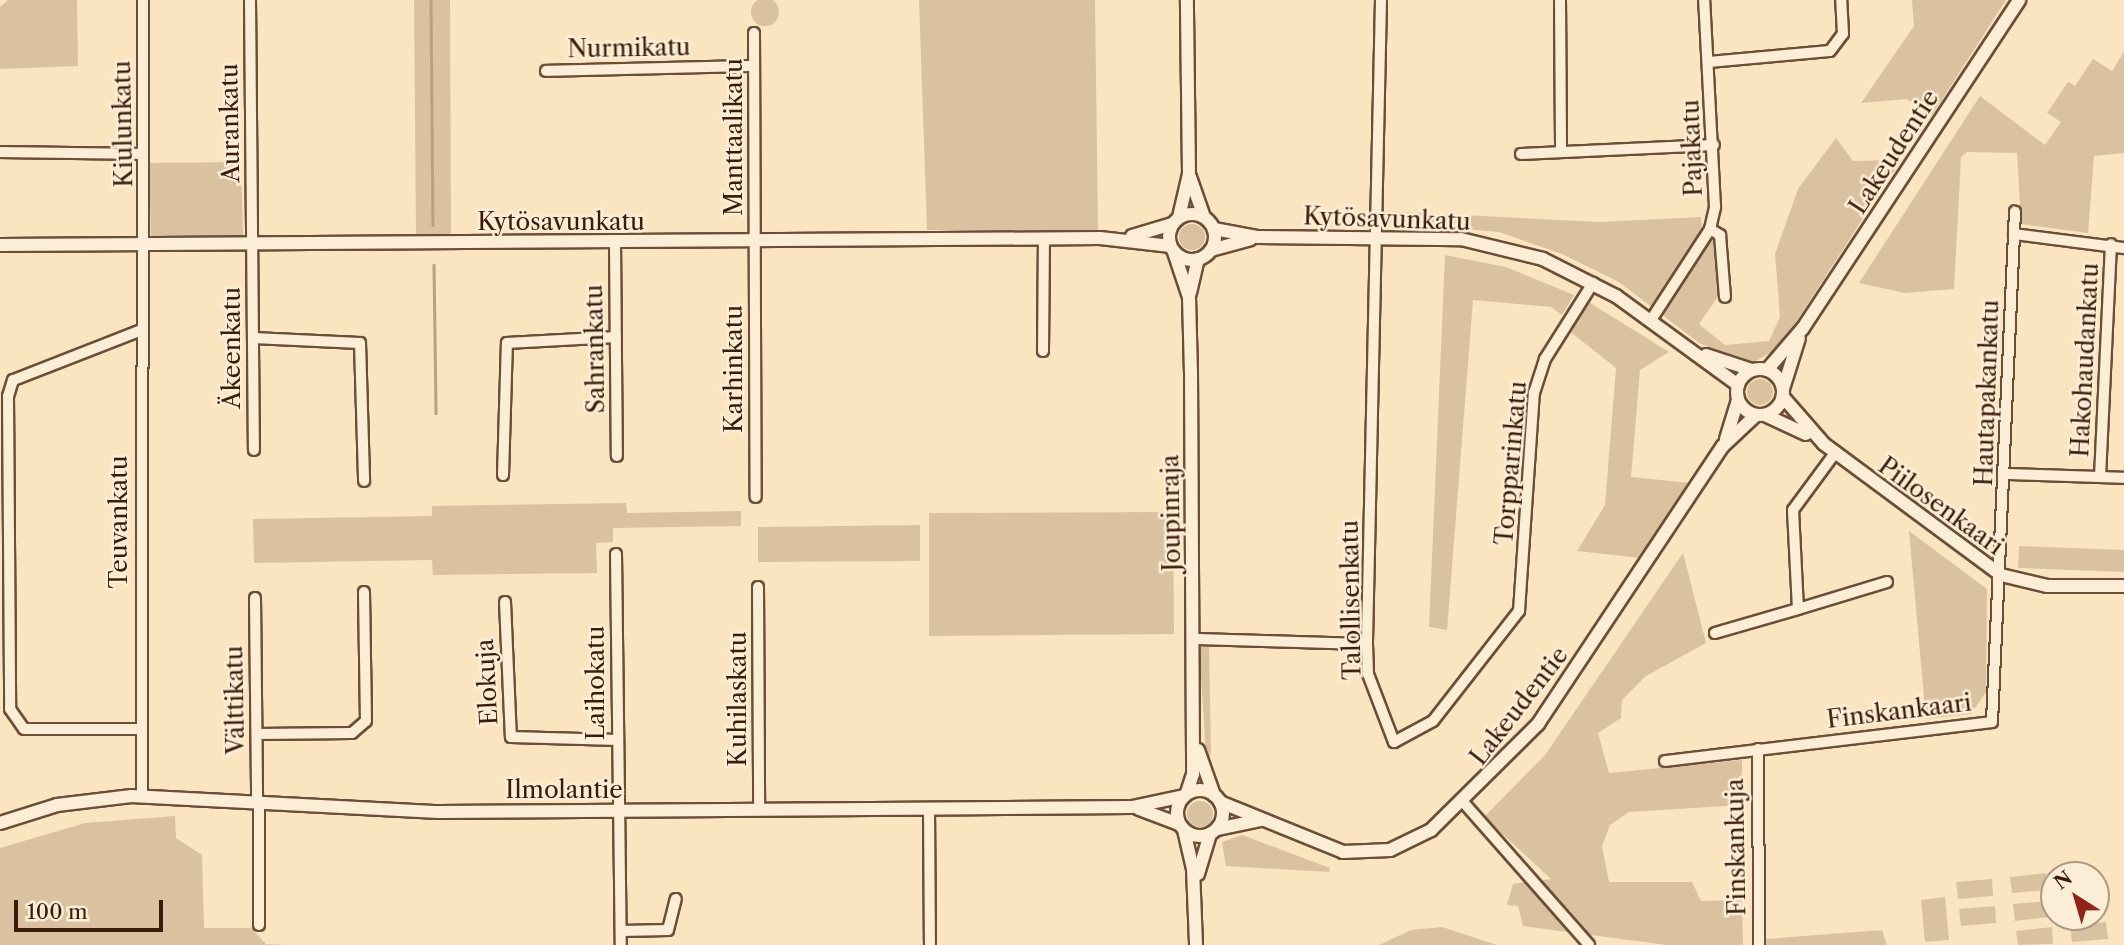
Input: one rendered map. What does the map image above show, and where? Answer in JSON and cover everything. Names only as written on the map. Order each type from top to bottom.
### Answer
[{"type":"street","name":"Kiulunkatu","points":[[141,247],[144,153],[143,0]]},
{"type":"street","name":"Aurankatu","points":[[250,0],[253,246]]},
{"type":"street","points":[[1187,0],[1189,174],[1175,221],[1172,249],[1198,260],[1211,250],[1214,229],[1204,216],[1189,174]]},
{"type":"street","name":"Talollisenkatu","points":[[1381,0],[1367,644],[1368,674],[1394,742],[1415,735],[1511,629],[1522,579]]},
{"type":"street","points":[[1560,0],[1562,151]]},
{"type":"street","name":"Pajakatu","points":[[1651,320],[1710,229],[1714,145],[1704,0]]},
{"type":"street","points":[[1709,62],[1830,51],[1843,34],[1841,0]]},
{"type":"street","name":"Lakeudentie","points":[[1767,370],[1803,328],[2020,0]]},
{"type":"street","name":"Manttaalikatu","points":[[754,33],[755,242]]},
{"type":"street","name":"Nurmikatu","points":[[546,71],[754,66]]},
{"type":"street","points":[[1521,154],[1714,145]]},
{"type":"street","points":[[0,152],[144,153]]},
{"type":"street","name":"Hautapakankatu","points":[[2001,575],[2015,212]]},
{"type":"street","points":[[1175,221],[1204,216]]},
{"type":"street","name":"Kytösavunkatu","points":[[1122,238],[1175,221]]},
{"type":"street","name":"Kytösavunkatu","points":[[1214,229],[1258,237],[1377,236],[1497,246],[1593,283],[1696,351],[1738,385]]},
{"type":"street","points":[[1710,229],[1720,235],[1725,297]]},
{"type":"street","points":[[2014,234],[2111,244],[2124,248]]},
{"type":"street","name":"Kytösavunkatu","points":[[1211,250],[1258,237]]},
{"type":"street","name":"Kytösavunkatu","points":[[0,245],[141,247],[1122,238],[1172,249]]},
{"type":"street","points":[[1043,351],[1044,239]]},
{"type":"street","name":"Karhinkatu","points":[[755,242],[756,497]]},
{"type":"street","name":"Sahrankatu","points":[[615,243],[617,456]]},
{"type":"street","name":"Hakohaudankatu","points":[[2100,477],[2111,244]]},
{"type":"street","name":"Äkeenkatu","points":[[253,246],[254,450]]},
{"type":"street","name":"Teuvankatu","points":[[141,247],[139,331],[142,796]]},
{"type":"street","name":"Joupinraja","points":[[1172,249],[1189,297]]},
{"type":"street","name":"Joupinraja","points":[[1181,827],[1193,729],[1189,297],[1198,260]]},
{"type":"street","name":"Torpparinkatu","points":[[1522,579],[1534,393],[1545,359],[1593,283]]},
{"type":"street","name":"Lakeudentie","points":[[1783,393],[1803,328]]},
{"type":"street","points":[[139,331],[13,380],[8,396],[10,709],[24,729],[142,729]]},
{"type":"street","points":[[503,475],[507,343],[616,337]]},
{"type":"street","points":[[253,338],[360,343],[364,481]]},
{"type":"street","name":"Kytösavunkatu","points":[[1696,351],[1752,370]]},
{"type":"street","points":[[1752,370],[1767,370],[1783,393],[1761,415],[1738,400],[1738,385],[1752,370]]},
{"type":"street","name":"Piilosenkaari","points":[[1783,393],[1829,448]]},
{"type":"street","name":"Lakeudentie","points":[[1185,795],[1217,799],[1264,819],[1364,854],[1412,842],[1464,803],[1559,696],[1723,446],[1738,400]]},
{"type":"street","name":"Lakeudentie","points":[[1723,446],[1761,415]]},
{"type":"street","name":"Piilosenkaari","points":[[1761,415],[1829,448],[2001,575],[2047,586],[2124,586]]},
{"type":"street","points":[[1798,609],[1793,510],[1829,448]]},
{"type":"street","points":[[2006,474],[2124,478]]},
{"type":"street","name":"Laihokatu","points":[[616,554],[621,945]]},
{"type":"street","name":"Finskankaari","points":[[1665,761],[1992,722],[2001,575]]},
{"type":"street","points":[[1715,633],[1887,582]]},
{"type":"street","name":"Kuhilaskatu","points":[[758,587],[759,810]]},
{"type":"street","points":[[258,734],[352,733],[366,721],[364,592]]},
{"type":"street","name":"Välttikatu","points":[[254,598],[259,925]]},
{"type":"street","name":"Elokuja","points":[[505,602],[511,737],[618,740]]},
{"type":"street","points":[[1194,639],[1367,644]]},
{"type":"street","name":"Joupinraja","points":[[1193,729],[1217,799]]},
{"type":"street","name":"Finskankuja","points":[[1758,749],[1759,945]]},
{"type":"street","name":"Ilmolantie","points":[[0,823],[57,805],[142,796],[439,812],[1132,807],[1185,795]]},
{"type":"street","points":[[1195,888],[1213,832],[1217,799]]},
{"type":"street","points":[[1464,803],[1589,945]]},
{"type":"street","name":"Ilmolantie","points":[[1132,807],[1181,827],[1213,832]]},
{"type":"street","points":[[929,809],[930,945]]},
{"type":"street","points":[[1213,832],[1264,819]]},
{"type":"street","points":[[1181,827],[1195,888],[1196,945]]},
{"type":"street","points":[[621,931],[668,930],[676,899]]},
{"type":"shaded area","points":[[765,-2],[775,2],[779,12],[775,22],[765,26],[755,22],[751,12],[755,2]]},
{"type":"shaded area","points":[[8,0],[77,0],[78,66],[0,69],[0,7]]},
{"type":"shaded area","points":[[414,0],[450,0],[451,234],[416,234]]},
{"type":"shaded area","points":[[919,0],[1095,0],[1098,230],[927,230]]},
{"type":"shaded area","points":[[1912,0],[2006,0],[1932,115],[1907,99],[1861,103],[1914,26]]},
{"type":"shaded area","points":[[2124,52],[2124,153],[2094,156],[2088,233],[2021,224],[2017,153],[1967,152],[1961,157],[1954,289],[1905,293],[1859,283],[1980,96],[2045,145],[2061,122],[2047,113],[2068,82],[2075,86],[2093,59],[2112,71]]},
{"type":"shaded area","points":[[1836,138],[1853,161],[1901,160],[1779,348],[1750,364],[1699,343],[1619,282],[1562,254],[1499,232],[1384,222],[1383,211],[1599,222],[1701,217],[1702,230],[1715,237],[1720,294],[1699,324],[1725,345],[1769,341],[1780,317],[1775,254],[1798,189]]},
{"type":"shaded area","points":[[241,162],[243,237],[151,239],[149,163]]},
{"type":"shaded area","points":[[1192,224],[1201,228],[1205,237],[1201,246],[1192,250],[1183,246],[1179,237],[1183,228]]},
{"type":"shaded area","points":[[1445,255],[1506,267],[1574,295],[1562,315],[1551,307],[1473,300],[1447,630],[1429,627]]},
{"type":"shaded area","points":[[1587,301],[1669,352],[1640,370],[1631,477],[1690,483],[1641,558],[1577,551],[1605,505],[1616,368],[1568,330]]},
{"type":"shaded area","points":[[1760,379],[1769,383],[1773,392],[1769,401],[1760,405],[1751,401],[1747,392],[1751,383]]},
{"type":"shaded area","points":[[626,503],[627,513],[741,511],[741,526],[613,528],[613,542],[596,543],[597,573],[433,575],[432,560],[254,563],[253,519],[432,516],[432,506]]},
{"type":"shaded area","points":[[1173,512],[1174,634],[929,636],[929,513]]},
{"type":"shaded area","points":[[920,525],[920,561],[758,562],[758,527]]},
{"type":"shaded area","points":[[1909,531],[1987,589],[1986,692],[1971,714],[1926,719]]},
{"type":"shaded area","points":[[2019,546],[2124,550],[2124,572],[2018,568]]},
{"type":"shaded area","points":[[1683,553],[1706,643],[1646,676],[1622,700],[1621,718],[1598,733],[1609,773],[1742,760],[1742,805],[1629,812],[1610,825],[1602,846],[1609,882],[1692,882],[1701,901],[1742,900],[1743,945],[1667,945],[1523,926],[1518,906],[1507,905],[1513,884],[1551,879],[1484,817],[1545,755]]},
{"type":"shaded area","points":[[1209,644],[1211,752],[1207,767],[1199,648]]},
{"type":"shaded area","points":[[1200,801],[1209,805],[1213,814],[1209,823],[1200,827],[1191,823],[1187,814],[1191,805]]},
{"type":"shaded area","points":[[175,816],[176,838],[202,855],[204,928],[251,928],[266,944],[286,945],[0,945],[0,848],[85,823]]},
{"type":"shaded area","points":[[1242,835],[1330,868],[1329,872],[1226,866],[1222,842]]},
{"type":"shaded area","points":[[2040,874],[2040,891],[2012,893],[2010,877]]},
{"type":"shaded area","points":[[1992,879],[1993,896],[1958,899],[1956,882]]},
{"type":"shaded area","points":[[1945,897],[1949,940],[1925,942],[1921,900]]},
{"type":"shaded area","points":[[2040,902],[2040,918],[2015,921],[2013,904]]},
{"type":"shaded area","points":[[1995,906],[1996,923],[1961,926],[1959,909]]},
{"type":"shaded area","points":[[1442,927],[1497,945],[1379,945],[1411,930]]},
{"type":"shaded area","points":[[2040,928],[2040,931],[2052,931],[2053,944],[2018,945],[2016,931]]},
{"type":"shaded area","points":[[1882,930],[1887,945],[1766,945],[1766,939]]},
{"type":"shaded area","points":[[2071,931],[2107,931],[2108,939],[2072,942]]},
{"type":"waterway","points":[[431,0],[433,225]]},
{"type":"waterway","points":[[434,265],[436,413]]}]
